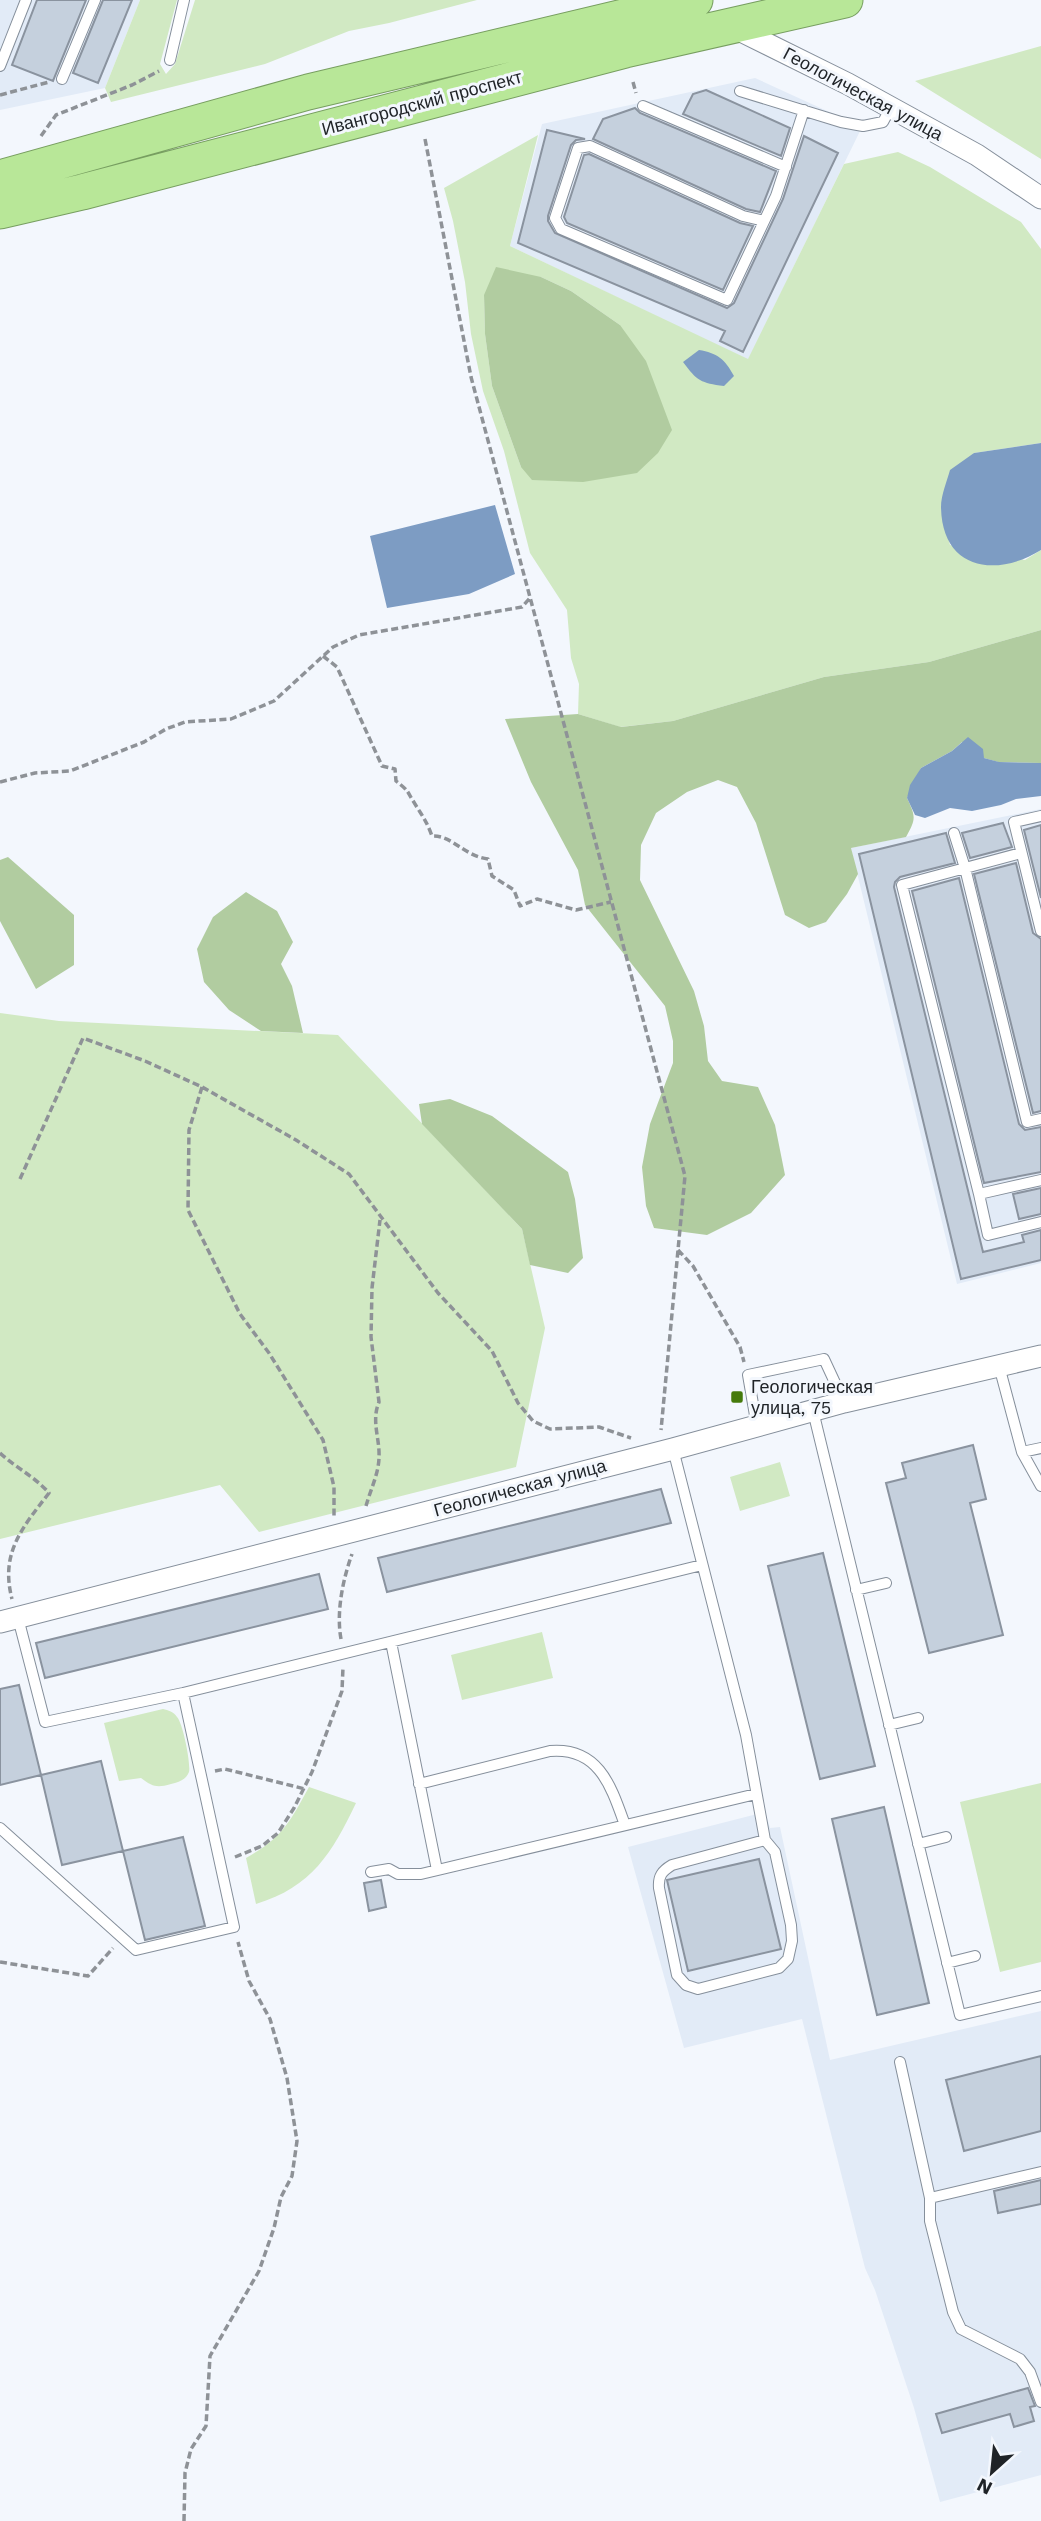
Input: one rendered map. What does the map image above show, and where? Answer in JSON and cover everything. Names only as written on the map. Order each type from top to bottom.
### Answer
[{"type":"highway","points":[[551,34],[570,19],[579,0]]},
{"type":"highway","name":"Ивангородский проспект","points":[[0,211],[625,50],[845,0]]},
{"type":"highway","name":"Ивангородский проспект","points":[[0,178],[308,92],[686,1]]},
{"type":"street","name":"Геологическая улица","points":[[686,1],[891,107],[977,155],[1041,198]]},
{"type":"street","name":"Геологическая улица","points":[[9,1620],[757,1427],[844,1402],[1041,1356]]},
{"type":"lane","points":[[0,66],[26,0]]},
{"type":"lane","points":[[62,79],[95,0]]},
{"type":"lane","points":[[170,60],[184,0]]},
{"type":"lane","points":[[740,91],[841,122],[863,126],[883,122],[891,107]]},
{"type":"lane","points":[[643,106],[786,167]]},
{"type":"lane","points":[[764,220],[743,216],[590,146],[578,148],[555,218],[561,229],[727,300],[776,196],[804,110]]},
{"type":"lane","points":[[1041,816],[1014,822],[1041,931]]},
{"type":"lane","points":[[954,833],[1027,1122],[1041,1119]]},
{"type":"lane","points":[[1021,853],[902,885],[988,1235],[1041,1222]]},
{"type":"lane","points":[[979,1195],[1041,1180]]},
{"type":"lane","points":[[757,1427],[748,1375],[824,1359],[844,1402]]},
{"type":"lane","points":[[999,1366],[1022,1452],[1041,1486]]},
{"type":"lane","points":[[813,1411],[960,2015],[1041,1996]]},
{"type":"lane","points":[[1022,1452],[1041,1448]]},
{"type":"lane","points":[[666,1450],[702,1565],[746,1735],[765,1840],[775,1853],[792,1941],[788,1959],[779,1968],[698,1989],[686,1985],[677,1975],[658,1880],[663,1871],[672,1865],[765,1840]]},
{"type":"lane","points":[[9,1620],[45,1722],[183,1693],[702,1565]]},
{"type":"lane","points":[[856,1590],[886,1583]]},
{"type":"lane","points":[[391,1642],[437,1870]]},
{"type":"lane","points":[[0,1828],[136,1950],[234,1927],[183,1693]]},
{"type":"lane","points":[[889,1725],[918,1718]]},
{"type":"lane","points":[[419,1784],[566,1749],[585,1755],[599,1769],[613,1790],[625,1825]]},
{"type":"lane","points":[[371,1872],[389,1869],[411,1876],[756,1794]]},
{"type":"lane","points":[[918,1844],[946,1837]]},
{"type":"lane","points":[[947,1963],[975,1956]]},
{"type":"lane","points":[[900,2062],[930,2197],[930,2221],[953,2312],[961,2329],[1020,2359],[1030,2372],[1041,2402]]},
{"type":"lane","points":[[930,2197],[1041,2172]]},
{"type":"path","points":[[41,136],[56,115],[132,85],[158,71],[170,60]]},
{"type":"path","points":[[0,95],[62,79]]},
{"type":"path","points":[[634,82],[637,94]]},
{"type":"path","points":[[20,1179],[83,1038],[145,1061],[202,1087],[296,1140],[349,1174],[380,1219],[438,1293],[492,1351],[518,1403],[533,1421],[550,1429],[599,1427],[666,1450],[685,1176],[471,377],[425,139]]},
{"type":"path","points":[[0,782],[35,773],[70,771],[144,742],[185,722],[231,719],[274,701],[333,647],[359,635],[522,607],[530,598]]},
{"type":"path","points":[[323,656],[337,667],[382,766],[395,769],[396,781],[410,791],[414,803],[426,817],[432,836],[442,835],[474,857],[488,859],[492,876],[514,890],[520,906],[537,898],[576,910],[612,902]]},
{"type":"path","points":[[202,1087],[188,1130],[188,1210],[240,1314],[269,1353],[323,1440],[334,1488],[335,1536]]},
{"type":"path","points":[[220,1862],[262,1846],[278,1833],[305,1789],[342,1691],[344,1653],[338,1624],[346,1569],[361,1529],[380,1458],[375,1434],[379,1402],[371,1337],[372,1288],[380,1219]]},
{"type":"path","points":[[678,1250],[693,1266],[740,1347],[748,1375]]},
{"type":"path","points":[[0,1453],[36,1478],[48,1493],[11,1548],[7,1580],[9,1620]]},
{"type":"path","points":[[200,1773],[225,1769],[305,1789]]},
{"type":"path","points":[[184,2521],[185,2473],[191,2449],[206,2426],[211,2356],[259,2271],[274,2228],[281,2197],[292,2176],[297,2141],[287,2078],[270,2019],[249,1982],[234,1927]]},
{"type":"path","points":[[0,1962],[88,1976],[122,1938]]},
{"type":"shaded area","points":[[0,0],[140,0],[105,88],[0,110]]},
{"type":"shaded area","points":[[755,78],[862,127],[748,360],[510,246],[542,124]]},
{"type":"shaded area","points":[[1041,809],[1041,1263],[957,1284],[851,848]]},
{"type":"shaded area","points":[[765,1812],[770,1828],[780,1827],[830,2060],[1041,2011],[1041,2475],[940,2502],[914,2408],[875,2290],[865,2268],[802,2019],[684,2048],[628,1847]]},
{"type":"green space","points":[[140,0],[177,0],[160,64],[166,74],[175,64],[195,0],[477,0],[349,31],[265,64],[111,102],[105,88]]},
{"type":"green space","points":[[1041,46],[1041,159],[915,81]]},
{"type":"green space","points":[[538,135],[510,246],[748,359],[844,164],[898,152],[930,167],[1021,222],[1041,249],[1041,443],[974,453],[941,506],[950,545],[1025,560],[1041,550],[1041,630],[929,662],[824,677],[673,721],[620,727],[578,714],[579,684],[571,658],[567,610],[530,553],[504,451],[483,391],[471,334],[465,282],[444,188]],"holes":[[[541,277],[571,291],[620,325],[521,467],[492,386],[485,334],[484,295]]]},
{"type":"green space","points":[[496,267],[541,277],[571,291],[620,325],[646,361],[672,430],[658,453],[637,473],[583,482],[532,480],[521,467],[492,386],[485,334],[484,295]]},
{"type":"green space","points":[[1041,630],[1041,763],[998,762],[984,758],[962,742],[952,751],[921,768],[907,798],[914,818],[906,837],[851,848],[858,874],[826,922],[809,928],[785,915],[756,823],[737,787],[718,780],[687,792],[656,813],[641,845],[640,880],[694,991],[704,1026],[708,1061],[722,1081],[758,1087],[775,1125],[785,1175],[751,1213],[707,1235],[654,1228],[646,1206],[642,1167],[650,1124],[673,1063],[673,1041],[665,1006],[585,905],[578,870],[531,782],[505,719],[578,714],[621,727],[673,721],[824,677],[929,662]]},
{"type":"green space","points":[[8,857],[74,915],[74,965],[36,989],[0,921],[0,860]]},
{"type":"green space","points":[[246,892],[277,911],[293,942],[281,964],[292,986],[303,1033],[261,1031],[229,1010],[204,982],[197,949],[213,917]]},
{"type":"green space","points":[[0,1013],[59,1021],[338,1035],[522,1229],[545,1328],[516,1467],[259,1532],[220,1485],[0,1539]]},
{"type":"green space","points":[[450,1099],[492,1116],[568,1172],[575,1199],[583,1258],[568,1273],[530,1265],[522,1229],[422,1124],[419,1104]]},
{"type":"green space","points":[[780,1462],[790,1496],[740,1511],[730,1477]]},
{"type":"green space","points":[[542,1632],[553,1678],[462,1700],[451,1655]]},
{"type":"green space","points":[[163,1709],[174,1714],[182,1727],[189,1761],[188,1775],[184,1779],[162,1786],[152,1785],[141,1778],[119,1781],[104,1723]]},
{"type":"green space","points":[[1041,1783],[1041,1962],[1000,1972],[960,1802]]},
{"type":"green space","points":[[309,1787],[356,1803],[329,1852],[318,1866],[292,1888],[256,1904],[246,1858],[277,1836]]},
{"type":"water","points":[[699,350],[716,355],[727,365],[734,376],[724,386],[700,380],[683,362]]},
{"type":"water","points":[[1041,443],[1041,550],[1007,564],[974,563],[961,556],[951,544],[944,528],[941,507],[950,470],[974,453]]},
{"type":"water","points":[[495,505],[515,574],[469,594],[387,608],[370,536]]},
{"type":"water","points":[[968,737],[983,749],[984,758],[999,762],[1041,763],[1041,796],[1016,799],[972,811],[950,808],[925,818],[915,815],[907,798],[910,785],[921,768],[952,751]]},
{"type":"building","points":[[37,0],[86,0],[53,81],[12,65]]},
{"type":"building","points":[[103,0],[132,0],[98,83],[73,73]]},
{"type":"building","points":[[706,90],[790,128],[781,156],[683,114],[693,94]]},
{"type":"building","points":[[635,108],[640,113],[776,171],[760,212],[746,209],[593,139],[603,119]]},
{"type":"building","points":[[547,130],[585,139],[576,140],[571,145],[548,216],[555,233],[727,308],[734,303],[783,199],[804,136],[838,153],[743,352],[720,341],[725,331],[518,243]]},
{"type":"building","points":[[589,154],[740,223],[753,226],[723,290],[567,223],[564,217],[584,155]]},
{"type":"building","points":[[1003,823],[1012,847],[970,858],[962,833]]},
{"type":"building","points":[[1041,825],[1041,898],[1024,830]]},
{"type":"building","points":[[946,833],[955,863],[900,877],[894,887],[983,1252],[1024,1242],[1022,1235],[1041,1230],[1041,1260],[961,1279],[859,854]]},
{"type":"building","points":[[1016,863],[1033,933],[1041,939],[1041,1111],[1033,1113],[974,874]]},
{"type":"building","points":[[959,878],[1019,1124],[1025,1130],[1041,1127],[1041,1172],[984,1183],[912,891]]},
{"type":"building","points":[[1041,1188],[1041,1214],[1019,1219],[1013,1194]]},
{"type":"building","points":[[973,1445],[986,1499],[970,1503],[1003,1635],[929,1653],[886,1483],[906,1478],[902,1463]]},
{"type":"building","points":[[661,1489],[671,1523],[387,1592],[378,1558]]},
{"type":"building","points":[[823,1553],[875,1766],[820,1779],[768,1566]]},
{"type":"building","points":[[319,1574],[328,1609],[45,1678],[36,1643]]},
{"type":"building","points":[[19,1685],[41,1775],[0,1785],[0,1689]]},
{"type":"building","points":[[101,1761],[123,1851],[62,1865],[41,1775]]},
{"type":"building","points":[[884,1807],[929,2003],[877,2015],[832,1819]]},
{"type":"building","points":[[183,1837],[205,1926],[145,1940],[123,1851]]},
{"type":"building","points":[[759,1859],[781,1949],[688,1971],[667,1880]]},
{"type":"building","points":[[381,1880],[386,1907],[369,1911],[364,1883]]},
{"type":"building","points":[[1041,2056],[1041,2131],[964,2151],[946,2080]]},
{"type":"building","points":[[1041,2180],[1041,2204],[998,2213],[994,2191]]},
{"type":"building","points":[[1028,2388],[1035,2406],[1030,2407],[1034,2421],[1014,2427],[1010,2414],[942,2433],[936,2414]]},
{"type":"place","name":"Геологическая улица, 75","points":[[737,1397]]}]
